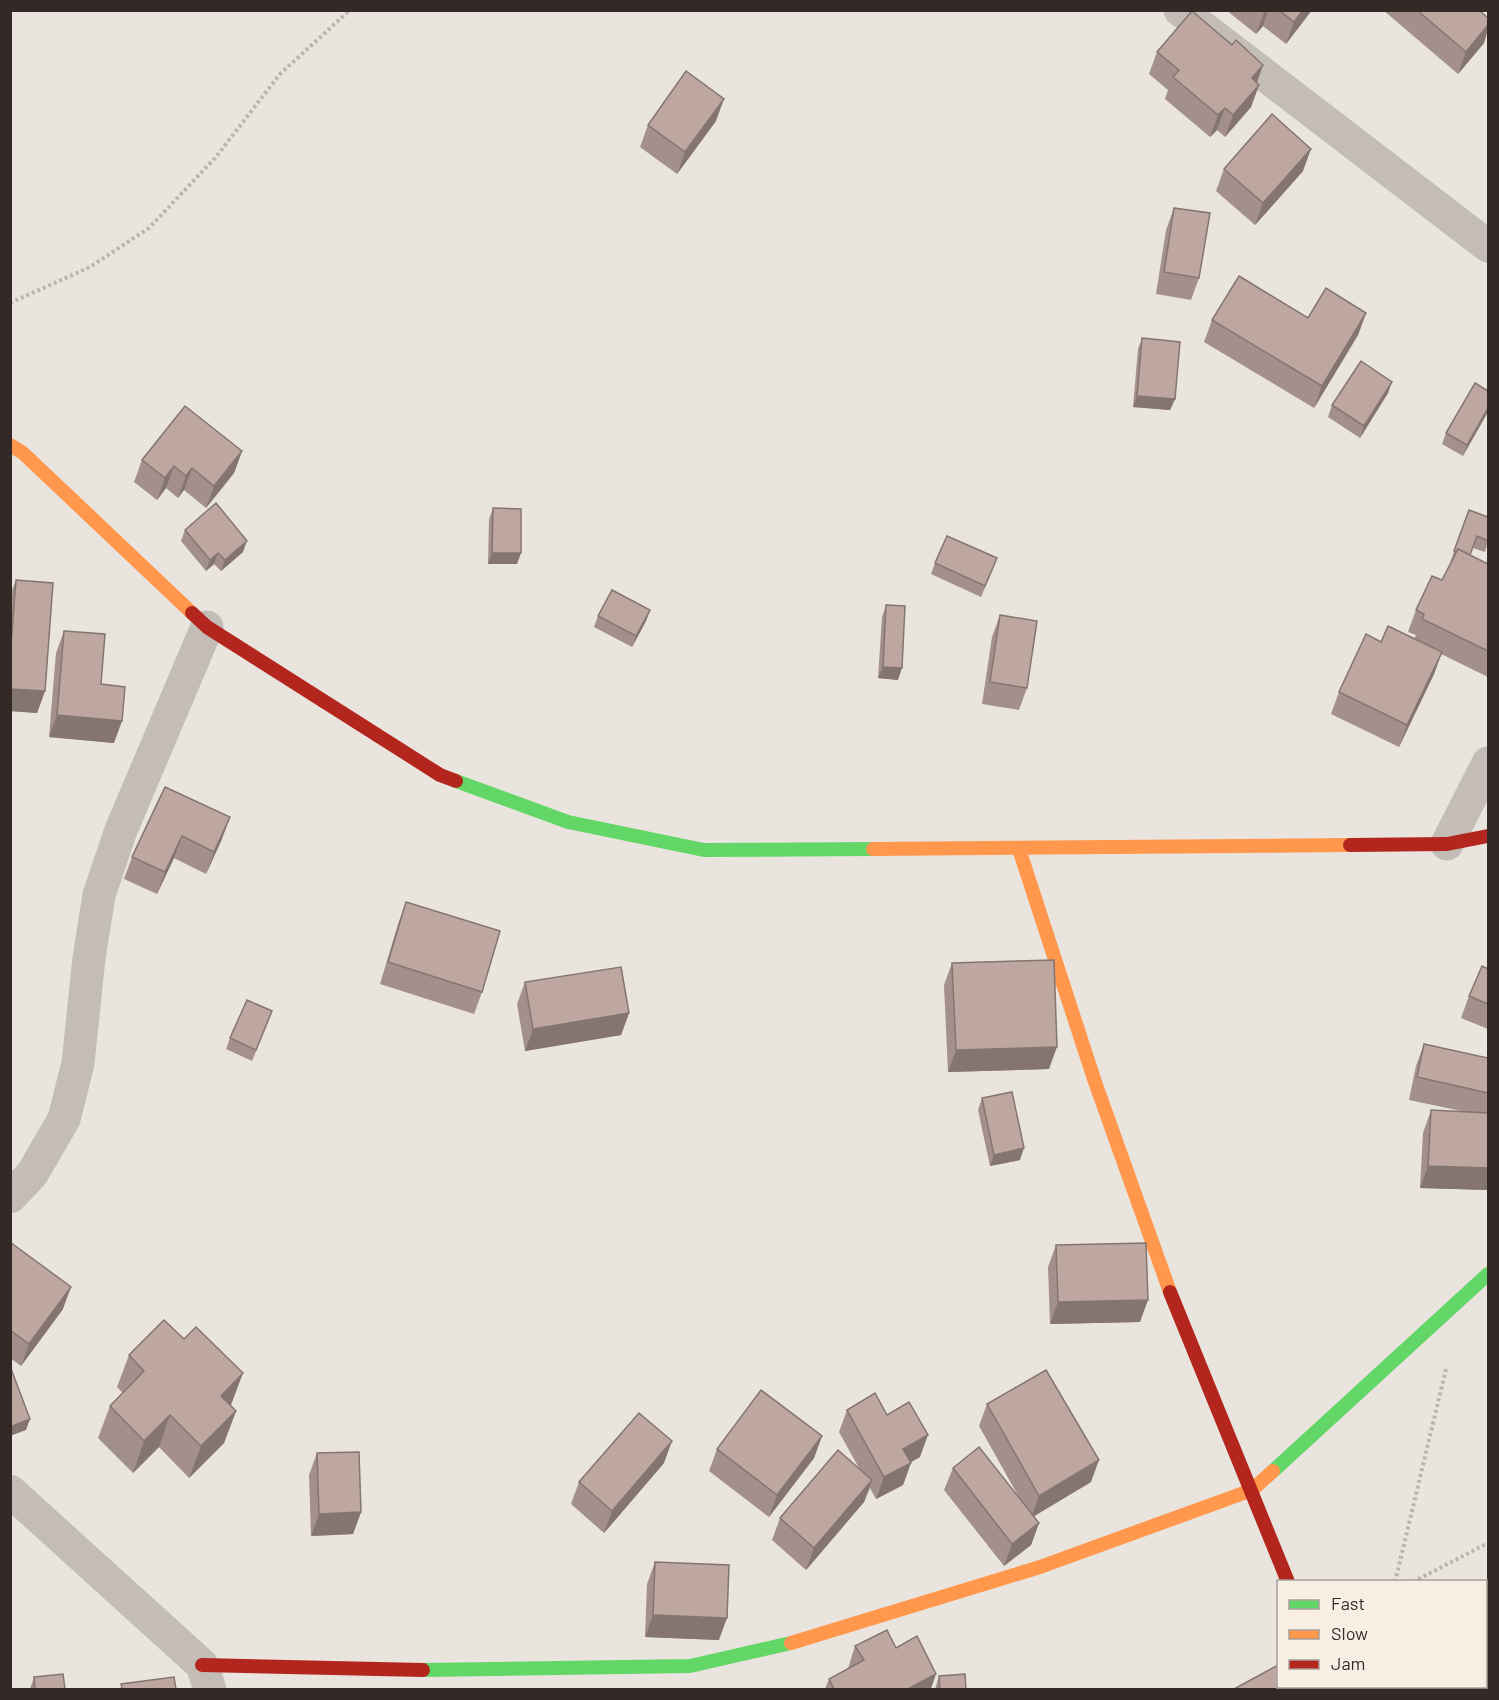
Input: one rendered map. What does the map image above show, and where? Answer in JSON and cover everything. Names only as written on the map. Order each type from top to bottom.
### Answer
[{"type":"street","points":[[1180,10],[1488,246]]},
{"type":"street","points":[[10,445],[23,453],[207,627],[440,775],[568,822],[704,850],[1447,844],[1488,836]]},
{"type":"street","points":[[10,1197],[32,1174],[64,1119],[78,1063],[89,958],[99,895],[121,830],[207,627]]},
{"type":"street","points":[[1447,844],[1488,763]]},
{"type":"street","points":[[1020,849],[1095,1082],[1168,1288],[1288,1580]]},
{"type":"street","points":[[10,1491],[206,1677],[429,1670],[690,1666],[806,1640],[1040,1567],[1252,1490],[1488,1274]]},
{"type":"path","points":[[10,303],[90,267],[149,228],[216,157],[280,74],[350,10]]},
{"type":"path","points":[[1395,1580],[1443,1375],[1448,1364]]},
{"type":"path","points":[[1415,1580],[1488,1543]]},
{"type":"building","points":[[1279,10],[1303,10],[1294,22]]},
{"type":"building","points":[[1417,10],[1479,10],[1488,18],[1488,25],[1466,52]]},
{"type":"building","points":[[1192,11],[1232,45],[1236,40],[1263,65],[1252,78],[1259,85],[1233,115],[1225,108],[1218,115],[1173,77],[1179,70],[1157,52]]},
{"type":"building","points":[[686,71],[724,99],[685,152],[648,125]]},
{"type":"building","points":[[1272,114],[1311,149],[1263,203],[1224,169]]},
{"type":"building","points":[[1174,208],[1210,213],[1199,278],[1164,272]]},
{"type":"building","points":[[1239,276],[1308,318],[1326,288],[1366,313],[1322,386],[1212,320]]},
{"type":"building","points":[[1142,338],[1180,342],[1175,399],[1137,396]]},
{"type":"building","points":[[1361,361],[1392,382],[1364,426],[1332,405]]},
{"type":"building","points":[[1475,383],[1488,391],[1488,408],[1467,445],[1446,433]]},
{"type":"building","points":[[185,406],[242,451],[214,486],[192,468],[186,476],[174,466],[165,478],[142,460]]},
{"type":"building","points":[[216,503],[247,541],[225,560],[218,553],[210,560],[185,530]]},
{"type":"building","points":[[493,508],[521,509],[521,553],[492,553]]},
{"type":"building","points":[[1469,510],[1488,517],[1488,541],[1477,536],[1470,555],[1458,549],[1454,551]]},
{"type":"building","points":[[947,536],[997,558],[985,586],[935,563]]},
{"type":"building","points":[[1458,549],[1488,564],[1488,651],[1422,619],[1424,614],[1416,610],[1432,576],[1442,580]]},
{"type":"building","points":[[16,580],[53,583],[45,691],[10,689]]},
{"type":"building","points":[[612,590],[650,610],[636,636],[598,616]]},
{"type":"building","points":[[886,605],[905,606],[902,668],[883,667]]},
{"type":"building","points":[[1000,615],[1037,621],[1027,688],[990,682]]},
{"type":"building","points":[[1388,626],[1442,652],[1407,725],[1339,692],[1366,634],[1381,642]]},
{"type":"building","points":[[64,631],[105,634],[101,684],[125,687],[122,721],[57,715]]},
{"type":"building","points":[[165,787],[230,817],[214,852],[182,836],[165,872],[132,857]]},
{"type":"building","points":[[406,902],[500,931],[482,992],[388,962]]},
{"type":"building","points":[[1054,960],[1057,1047],[956,1050],[952,963]]},
{"type":"building","points":[[1482,966],[1488,969],[1488,1004],[1469,996]]},
{"type":"building","points":[[621,967],[629,1013],[533,1029],[525,982]]},
{"type":"building","points":[[247,1000],[272,1011],[256,1050],[230,1038]]},
{"type":"building","points":[[1424,1044],[1488,1058],[1488,1093],[1417,1077]]},
{"type":"building","points":[[1012,1092],[1024,1148],[994,1155],[982,1098]]},
{"type":"building","points":[[1431,1110],[1488,1113],[1488,1168],[1428,1166]]},
{"type":"building","points":[[10,1242],[71,1287],[29,1344],[10,1330]]},
{"type":"building","points":[[1146,1243],[1148,1300],[1058,1302],[1056,1245]]},
{"type":"building","points":[[164,1320],[184,1339],[196,1327],[243,1373],[221,1396],[236,1411],[201,1446],[170,1415],[144,1441],[110,1406],[144,1371],[129,1355]]},
{"type":"building","points":[[10,1366],[30,1419],[10,1427]]},
{"type":"building","points":[[1046,1370],[1099,1460],[1039,1496],[987,1404]]},
{"type":"building","points":[[761,1390],[822,1436],[777,1495],[717,1449]]},
{"type":"building","points":[[875,1393],[887,1415],[909,1402],[928,1435],[903,1449],[911,1463],[884,1477],[847,1410]]},
{"type":"building","points":[[639,1413],[672,1441],[612,1511],[579,1482]]},
{"type":"building","points":[[979,1447],[1039,1523],[1012,1544],[953,1468]]},
{"type":"building","points":[[838,1450],[872,1480],[814,1548],[780,1518]]},
{"type":"building","points":[[359,1452],[361,1512],[319,1514],[317,1453]]},
{"type":"building","points":[[655,1562],[729,1565],[727,1618],[653,1615]]},
{"type":"building","points":[[887,1630],[896,1648],[917,1636],[936,1674],[908,1689],[834,1689],[829,1679],[864,1660],[855,1646]]},
{"type":"building","points":[[1277,1666],[1277,1688],[1317,1689],[1234,1689]]},
{"type":"building","points":[[63,1674],[65,1689],[35,1689],[34,1677]]},
{"type":"building","points":[[965,1674],[966,1689],[940,1689],[939,1676]]},
{"type":"building","points":[[174,1677],[176,1689],[122,1689],[121,1684]]},
{"type":"building","points":[[1368,1688],[1439,1688],[1439,1689]]},
{"type":"traffic: fast","points":[[456,781],[568,822],[704,850],[873,849]]},
{"type":"traffic: fast","points":[[1273,1471],[1488,1274]]},
{"type":"traffic: fast","points":[[423,1670],[690,1666],[791,1643]]},
{"type":"traffic: slow","points":[[10,445],[23,453],[192,613]]},
{"type":"traffic: slow","points":[[873,849],[1350,845]]},
{"type":"traffic: slow","points":[[1019,849],[1095,1082],[1170,1292]]},
{"type":"traffic: slow","points":[[791,1643],[1040,1567],[1252,1490],[1273,1471]]},
{"type":"traffic: jam","points":[[192,613],[207,627],[440,775],[456,781]]},
{"type":"traffic: jam","points":[[1350,845],[1447,844],[1488,836]]},
{"type":"traffic: jam","points":[[1170,1292],[1287,1580]]},
{"type":"traffic: jam","points":[[202,1665],[423,1670]]}]
